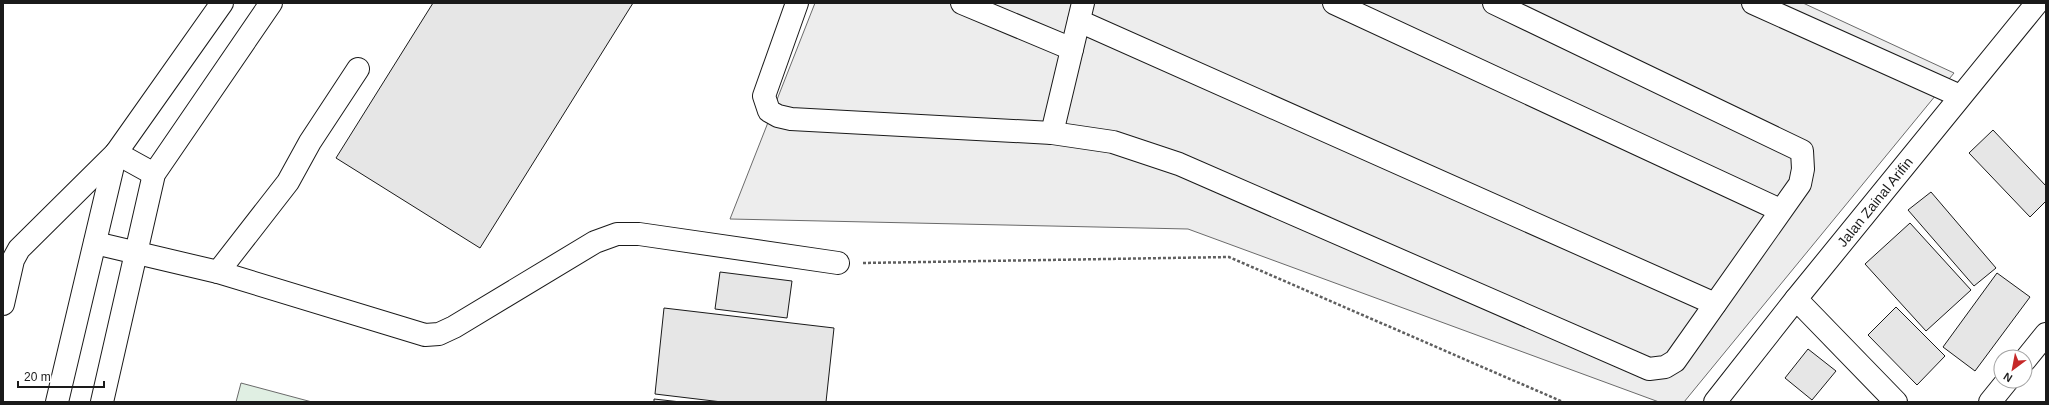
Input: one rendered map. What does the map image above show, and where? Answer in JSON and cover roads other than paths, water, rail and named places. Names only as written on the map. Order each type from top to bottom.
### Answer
[{"type":"street","points":[[3,304],[13,260],[19,249],[116,154],[222,3]]},
{"type":"street","points":[[102,402],[154,174],[271,3]]},
{"type":"street","points":[[797,3],[764,96],[769,111],[778,116],[791,120],[1052,133],[1113,142],[1179,164],[1649,369],[1665,367],[1675,360],[1780,210],[1800,184],[1803,169],[1802,151],[1494,3]]},
{"type":"street","points":[[962,3],[1072,49]]},
{"type":"street","points":[[1334,3],[1780,210]]},
{"type":"street","points":[[1753,3],[1960,96]]},
{"type":"street","name":"Jalan Zainal Arifin","points":[[1715,402],[1796,299],[2037,3]]},
{"type":"street","points":[[1052,133],[1081,12],[1715,304]]},
{"type":"street","points":[[218,272],[288,182],[310,142],[358,69]]},
{"type":"street","points":[[116,154],[154,174]]},
{"type":"street","points":[[57,402],[116,154]]},
{"type":"street","points":[[95,243],[218,272],[425,335],[439,334],[454,327],[595,242],[617,234],[639,234],[838,264]]},
{"type":"street","points":[[1796,299],[1896,402]]},
{"type":"street","points":[[2033,350],[2046,334]]},
{"type":"street","points":[[1990,402],[2001,389]]}]
